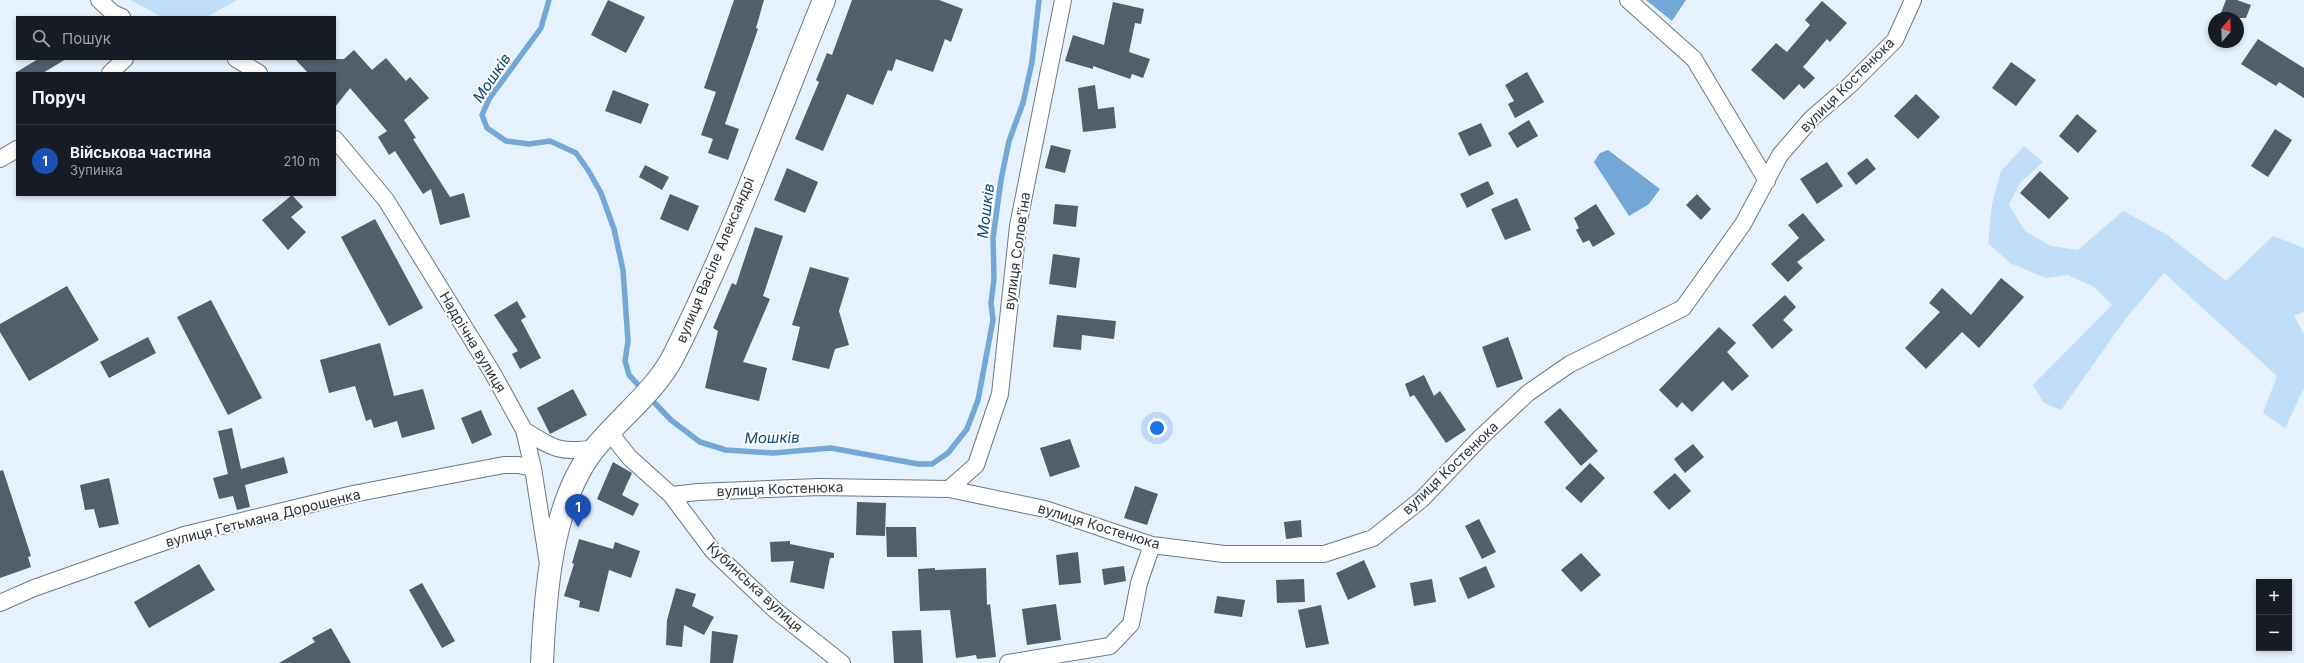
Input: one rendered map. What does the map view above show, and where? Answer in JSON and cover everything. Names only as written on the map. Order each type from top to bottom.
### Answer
[{"type":"main road","name":"вулиця Васіле Александрі","points":[[542,663],[549,572],[568,500],[579,472],[602,441],[662,374],[674,355],[705,291],[824,0]]},
{"type":"street","points":[[99,0],[113,13],[120,16]]},
{"type":"street","name":"вулиця Солов'їна","points":[[949,489],[976,465],[1000,394],[1018,226],[1063,0]]},
{"type":"street","points":[[1628,0],[1694,59],[1767,181]]},
{"type":"street","name":"вулиця Костенюка","points":[[671,495],[698,492],[819,486],[949,489],[1045,509],[1152,545],[1224,554],[1324,554],[1373,538],[1422,498],[1481,437],[1528,393],[1570,364],[1683,308],[1743,224],[1780,155],[1812,118],[1849,86],[1895,40],[1913,0]]},
{"type":"street","points":[[111,72],[124,60]]},
{"type":"street","points":[[238,60],[257,72]]},
{"type":"street","name":"Надрічна вулиця","points":[[336,140],[386,200],[492,372],[524,430],[533,468],[549,572]]},
{"type":"street","points":[[0,159],[16,150]]},
{"type":"street","points":[[524,430],[552,448],[573,452],[602,441]]},
{"type":"street","name":"Кубинська вулиця","points":[[602,441],[629,457],[671,495],[713,551],[775,610],[842,663]]},
{"type":"street","name":"вулиця Гетьмана Дорошенка","points":[[0,603],[34,588],[184,535],[353,494],[446,476],[504,465],[518,465],[533,468]]},
{"type":"street","points":[[1008,663],[1110,646],[1130,624],[1139,583],[1152,545]]},
{"type":"shaded area","points":[[130,0],[237,0],[209,16],[160,16]]},
{"type":"shaded area","points":[[2024,146],[2043,162],[2020,183],[2009,205],[2025,231],[2051,246],[2078,250],[2123,211],[2166,234],[2226,281],[2273,236],[2304,248],[2304,312],[2294,316],[2304,334],[2304,388],[2285,428],[2263,413],[2277,376],[2164,273],[2127,317],[2061,410],[2044,403],[2033,385],[2112,305],[2094,287],[2068,275],[2046,278],[2010,263],[1988,243],[1992,204],[2001,171]]},
{"type":"water","points":[[1646,0],[1686,0],[1672,21]]},
{"type":"water","points":[[1608,150],[1660,189],[1649,204],[1629,216],[1594,162],[1600,153]]},
{"type":"building","points":[[608,0],[645,17],[626,53],[591,35]]},
{"type":"building","points":[[734,0],[764,0],[756,28],[758,29],[725,124],[739,129],[728,160],[708,153],[713,139],[701,135],[716,92],[704,88]]},
{"type":"building","points":[[852,0],[939,0],[963,9],[951,42],[945,39],[933,72],[896,59],[892,71],[888,70],[873,105],[847,94],[823,151],[795,139],[819,82],[816,80],[827,53],[832,55]]},
{"type":"building","points":[[2226,0],[2237,0],[2251,5],[2246,18],[2244,18],[2244,12],[2221,12]]},
{"type":"building","points":[[1822,1],[1847,23],[1830,42],[1827,39],[1803,67],[1815,78],[1804,89],[1799,84],[1784,100],[1751,70],[1776,43],[1787,52],[1810,25],[1805,20]]},
{"type":"building","points":[[1113,2],[1144,9],[1141,24],[1135,23],[1129,52],[1150,59],[1143,78],[1132,74],[1130,79],[1093,66],[1093,69],[1065,61],[1073,35],[1104,45]]},
{"type":"building","points":[[2258,39],[2304,68],[2304,98],[2279,82],[2276,86],[2241,64]]},
{"type":"building","points":[[354,50],[372,70],[386,58],[406,81],[410,77],[429,98],[404,120],[416,138],[413,139],[450,197],[464,193],[470,217],[440,225],[431,189],[423,194],[395,151],[389,155],[378,137],[387,131],[350,88],[336,106],[336,72],[307,72],[296,60],[344,59]]},
{"type":"building","points":[[36,60],[64,60],[45,72],[17,72]]},
{"type":"building","points":[[2011,62],[2036,80],[2016,106],[1992,88]]},
{"type":"building","points":[[1527,72],[1544,102],[1515,118],[1508,104],[1514,101],[1505,85]]},
{"type":"building","points":[[1095,85],[1098,109],[1114,107],[1116,128],[1083,132],[1078,88]]},
{"type":"building","points":[[613,90],[649,104],[641,124],[605,111]]},
{"type":"building","points":[[1916,94],[1940,117],[1918,139],[1894,116]]},
{"type":"building","points":[[2077,114],[2097,131],[2078,153],[2059,136]]},
{"type":"building","points":[[1529,120],[1538,136],[1517,148],[1508,133]]},
{"type":"building","points":[[1481,123],[1492,146],[1469,156],[1458,133]]},
{"type":"building","points":[[2275,129],[2292,140],[2268,177],[2251,166]]},
{"type":"building","points":[[1051,145],[1071,150],[1065,173],[1045,168]]},
{"type":"building","points":[[1867,158],[1876,169],[1856,185],[1847,173]]},
{"type":"building","points":[[1827,162],[1843,186],[1817,204],[1800,179]]},
{"type":"building","points":[[645,165],[669,177],[662,190],[639,177]]},
{"type":"building","points":[[787,168],[818,182],[805,213],[774,200]]},
{"type":"building","points":[[2040,171],[2069,198],[2049,219],[2020,193]]},
{"type":"building","points":[[1488,181],[1494,194],[1467,208],[1460,194]]},
{"type":"building","points":[[670,194],[699,206],[688,231],[660,219]]},
{"type":"building","points":[[1697,194],[1711,209],[1701,220],[1686,205]]},
{"type":"building","points":[[291,196],[293,196],[303,207],[291,217],[306,232],[288,250],[262,220]]},
{"type":"building","points":[[1517,198],[1531,230],[1505,240],[1491,209]]},
{"type":"building","points":[[1055,204],[1078,206],[1076,227],[1053,224]]},
{"type":"building","points":[[1596,204],[1615,234],[1593,247],[1589,240],[1583,243],[1576,230],[1579,228],[1574,218]]},
{"type":"building","points":[[1803,213],[1825,240],[1797,262],[1803,268],[1788,282],[1771,264],[1799,238],[1788,225]]},
{"type":"building","points":[[375,219],[423,308],[389,326],[341,237]]},
{"type":"building","points":[[755,227],[783,236],[763,296],[770,299],[743,362],[767,368],[759,401],[705,388],[718,331],[713,328],[732,283],[736,285]]},
{"type":"building","points":[[1053,254],[1080,258],[1076,288],[1049,284]]},
{"type":"building","points":[[810,267],[849,278],[839,311],[849,345],[835,349],[829,369],[792,360],[800,327],[792,325]]},
{"type":"building","points":[[2001,278],[2024,297],[1979,348],[1962,332],[1926,369],[1905,348],[1940,312],[1929,303],[1942,288],[1971,315]]},
{"type":"building","points":[[67,286],[99,340],[29,381],[0,332],[0,324]]},
{"type":"building","points":[[1785,295],[1796,307],[1783,320],[1793,330],[1772,349],[1752,325]]},
{"type":"building","points":[[211,300],[262,398],[228,415],[177,317]]},
{"type":"building","points":[[517,301],[526,317],[521,320],[541,358],[520,369],[512,354],[518,351],[494,315]]},
{"type":"building","points":[[1057,315],[1116,321],[1114,339],[1082,335],[1081,350],[1053,347]]},
{"type":"building","points":[[1719,327],[1736,343],[1727,352],[1749,376],[1732,391],[1723,381],[1692,412],[1682,402],[1677,408],[1659,390]]},
{"type":"building","points":[[148,337],[156,353],[109,378],[100,362]]},
{"type":"building","points":[[1508,337],[1523,379],[1497,388],[1482,347]]},
{"type":"building","points":[[380,343],[394,396],[423,389],[435,429],[402,438],[397,421],[374,428],[371,419],[366,421],[355,386],[329,393],[320,360]]},
{"type":"building","points":[[1424,375],[1434,396],[1440,391],[1466,430],[1446,443],[1414,395],[1410,397],[1405,384]]},
{"type":"building","points":[[573,389],[587,415],[550,434],[537,408]]},
{"type":"building","points":[[1560,408],[1598,451],[1581,466],[1544,422]]},
{"type":"building","points":[[481,410],[492,435],[472,444],[461,418]]},
{"type":"building","points":[[232,428],[241,469],[284,457],[288,473],[245,485],[250,507],[237,510],[233,496],[219,499],[213,478],[228,474],[218,431]]},
{"type":"building","points":[[1070,439],[1080,467],[1050,477],[1040,448]]},
{"type":"building","points":[[1693,444],[1704,457],[1685,473],[1674,459]]},
{"type":"building","points":[[613,462],[632,473],[622,495],[639,504],[633,516],[597,499]]},
{"type":"building","points":[[1590,463],[1605,478],[1581,503],[1565,488]]},
{"type":"building","points":[[3,470],[31,556],[28,557],[31,567],[0,578],[0,471]]},
{"type":"building","points":[[1675,473],[1691,491],[1669,510],[1653,492]]},
{"type":"building","points":[[109,478],[119,524],[99,528],[94,509],[85,510],[80,485]]},
{"type":"building","points":[[1135,486],[1158,494],[1147,525],[1124,518]]},
{"type":"building","points":[[857,502],[886,503],[885,536],[856,535]]},
{"type":"building","points":[[1479,519],[1496,552],[1482,559],[1465,526]]},
{"type":"building","points":[[1301,520],[1302,537],[1286,539],[1284,522]]},
{"type":"building","points":[[886,527],[916,527],[917,557],[887,557]]},
{"type":"building","points":[[579,539],[613,549],[615,542],[640,551],[631,578],[609,570],[599,612],[579,607],[580,601],[564,596],[574,564],[572,563]]},
{"type":"building","points":[[790,541],[790,544],[834,553],[834,558],[830,558],[824,589],[790,582],[794,561],[771,562],[770,542]]},
{"type":"building","points":[[1078,552],[1081,583],[1059,585],[1056,555]]},
{"type":"building","points":[[1581,553],[1601,575],[1581,592],[1561,570]]},
{"type":"building","points":[[1364,560],[1376,587],[1348,600],[1336,573]]},
{"type":"building","points":[[199,564],[215,590],[149,628],[134,602]]},
{"type":"building","points":[[1124,566],[1126,581],[1104,585],[1102,569]]},
{"type":"building","points":[[1486,566],[1495,587],[1468,599],[1459,578]]},
{"type":"building","points":[[935,568],[935,570],[986,568],[987,605],[990,604],[996,657],[977,659],[976,655],[956,658],[950,610],[920,611],[918,569]]},
{"type":"building","points":[[1304,579],[1305,602],[1277,603],[1276,580]]},
{"type":"building","points":[[1432,579],[1436,602],[1414,606],[1410,583]]},
{"type":"building","points":[[422,583],[455,641],[442,648],[409,590]]},
{"type":"building","points":[[676,588],[696,594],[692,606],[714,617],[704,635],[684,625],[682,647],[666,645],[667,620]]},
{"type":"building","points":[[1217,596],[1245,600],[1242,617],[1214,613]]},
{"type":"building","points":[[1056,604],[1061,640],[1027,645],[1022,609]]},
{"type":"building","points":[[1321,605],[1329,644],[1306,648],[1298,610]]},
{"type":"building","points":[[331,628],[351,663],[279,663],[315,642],[312,638]]},
{"type":"building","points":[[921,630],[923,663],[894,663],[892,631]]},
{"type":"building","points":[[712,631],[738,635],[733,663],[710,663]]},
{"type":"waterway","name":"Мошків","points":[[549,0],[541,28],[489,99],[482,115],[487,128],[506,141],[529,144],[550,141],[576,153],[588,170],[601,193],[614,229],[623,270],[628,341],[625,361],[629,375],[643,390]]},
{"type":"waterway","name":"Мошків","points":[[649,397],[671,420],[700,442],[726,450],[773,453],[831,448],[918,464],[932,464],[948,453],[967,429],[978,400],[993,320],[991,303],[994,279],[993,238],[1001,180],[1009,141],[1023,103],[1032,62],[1039,0]]},
{"type":"place","name":"Військова частина","points":[[578,527]]}]
